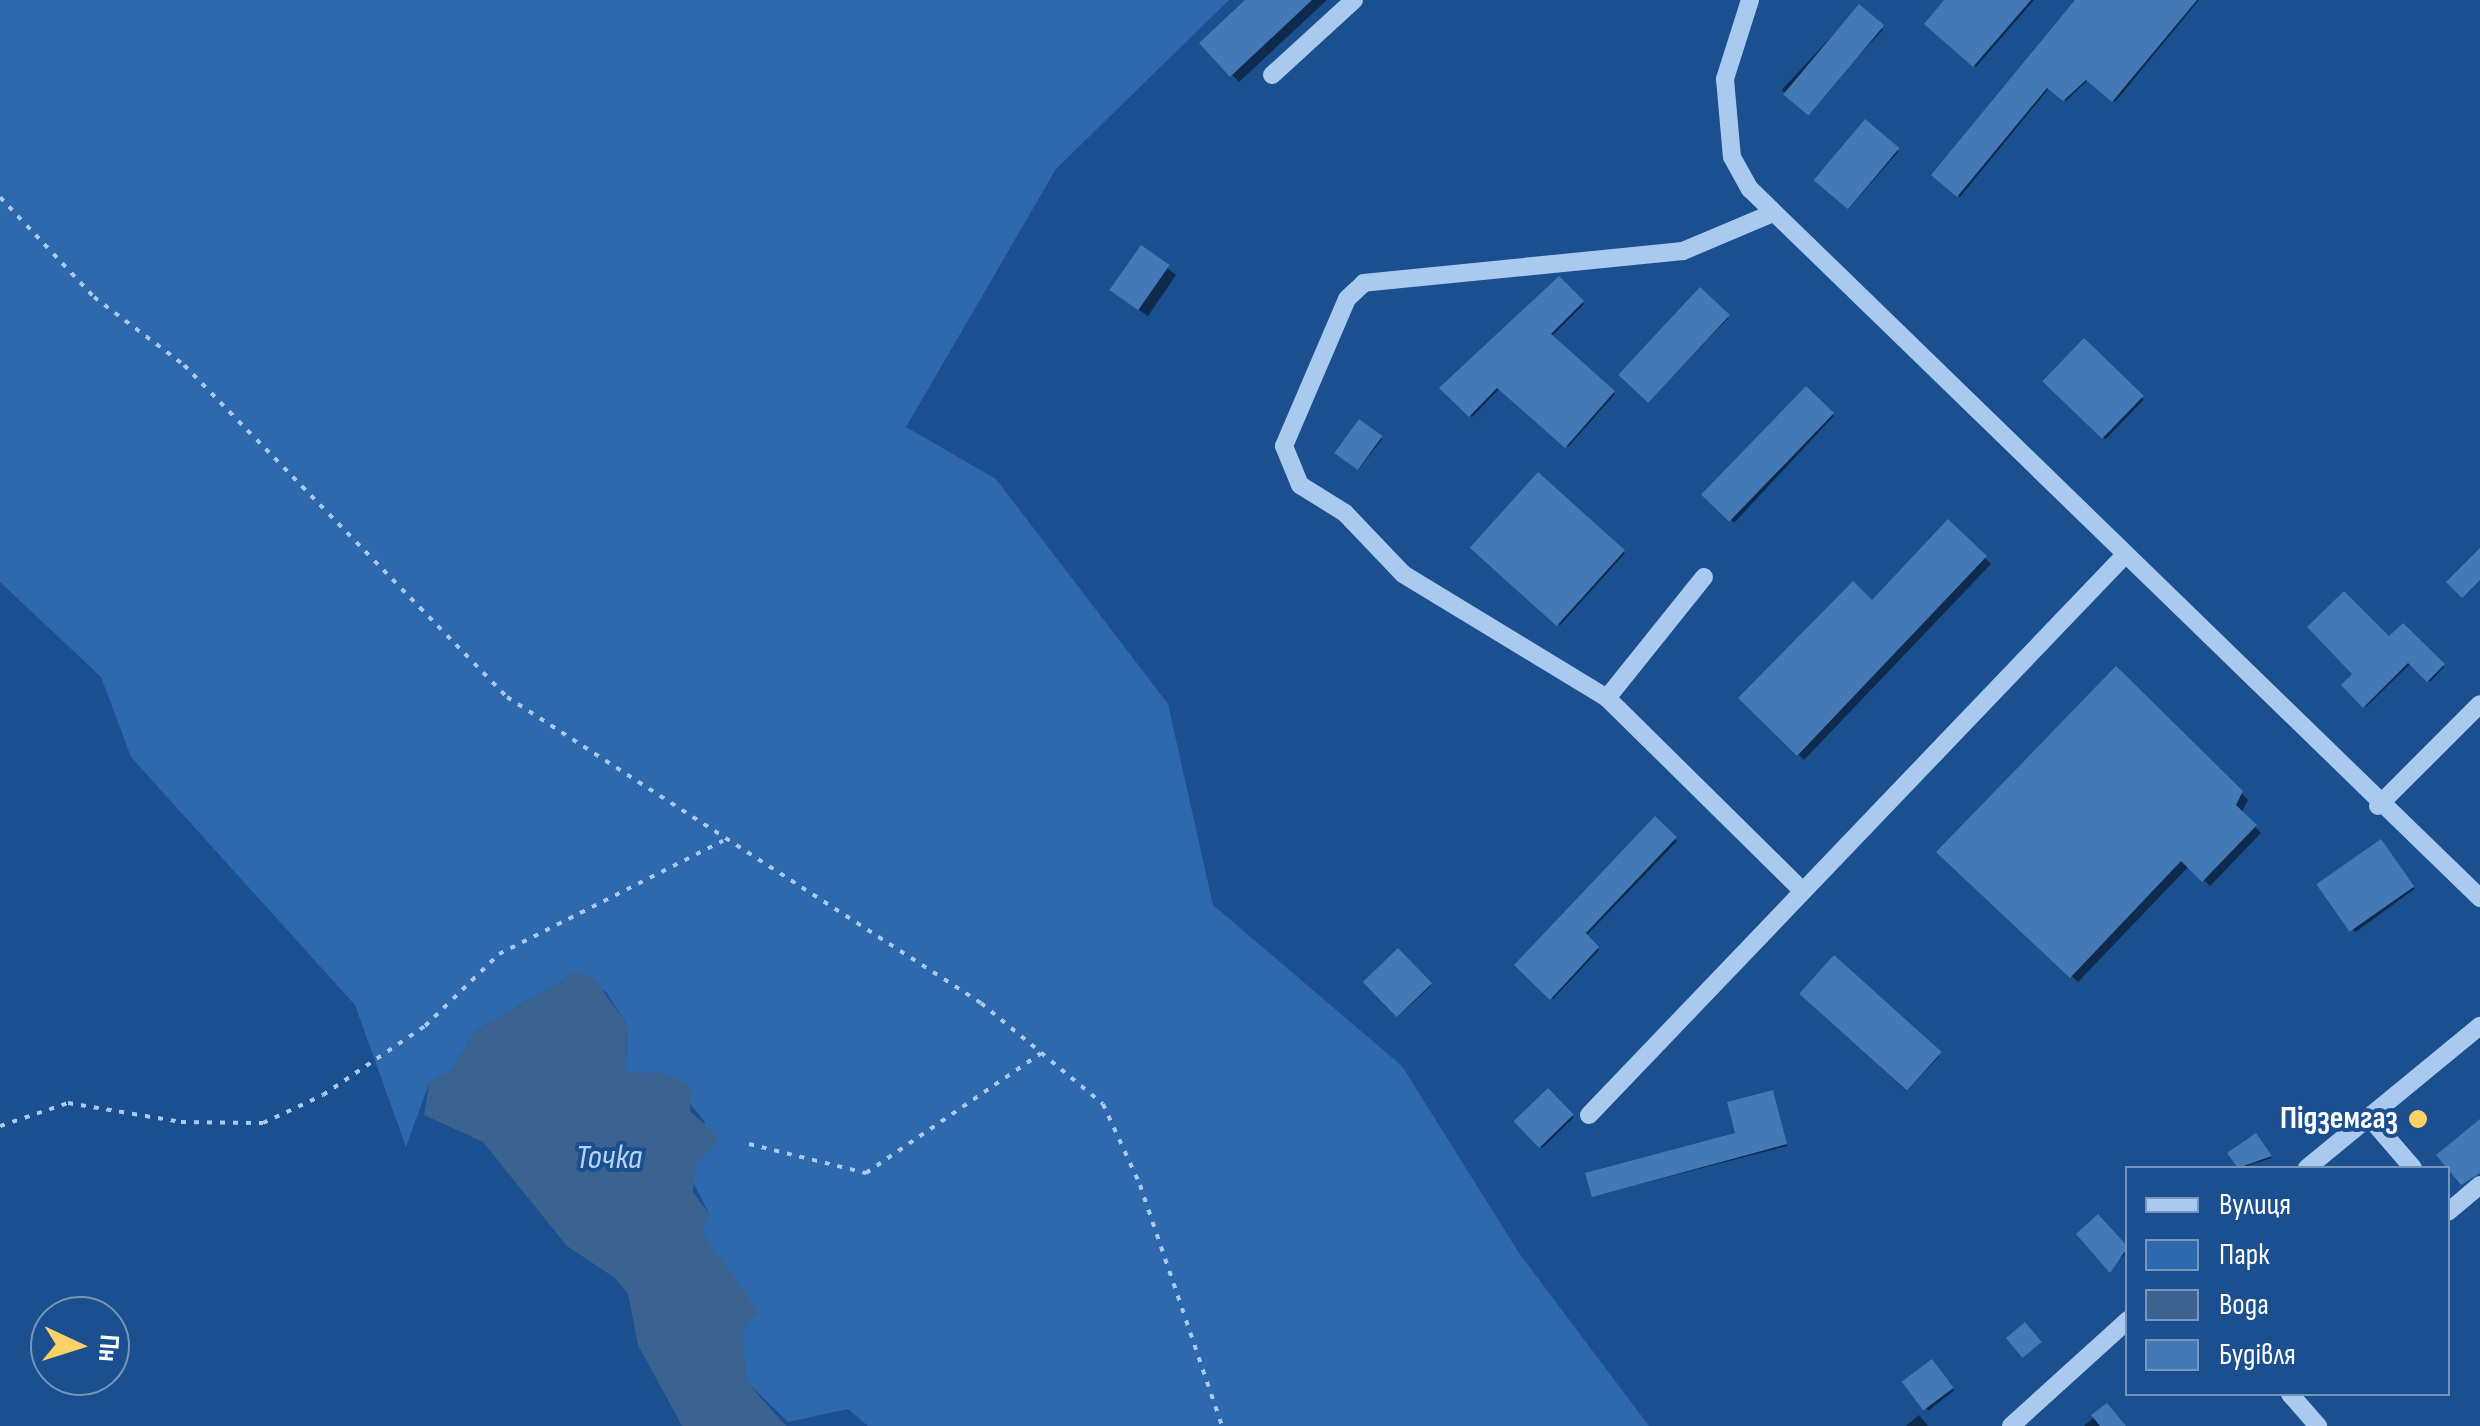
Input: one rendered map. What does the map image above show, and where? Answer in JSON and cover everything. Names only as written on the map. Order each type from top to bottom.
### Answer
[{"type":"street","points":[[1272,75],[1354,0]]},
{"type":"street","points":[[1750,0],[1728,56],[1726,113],[1732,157],[1773,213],[2122,558],[2378,806],[2480,898]]},
{"type":"street","points":[[1773,213],[1683,251],[1364,283],[1347,300],[1322,375],[1286,434],[1300,485],[1345,513],[1403,574],[1608,698],[1800,888]]},
{"type":"street","points":[[1589,1115],[1800,888],[2122,558]]},
{"type":"street","points":[[1608,698],[1704,577]]},
{"type":"street","points":[[2378,806],[2480,704]]},
{"type":"street","points":[[2309,1166],[2480,1026]]},
{"type":"street","points":[[2369,1117],[2411,1166]]},
{"type":"street","points":[[2450,1208],[2480,1185]]},
{"type":"street","points":[[2010,1426],[2125,1323]]},
{"type":"street","points":[[2292,1396],[2318,1426]]},
{"type":"path","points":[[0,197],[94,297],[184,366],[508,697],[723,841],[980,1003],[1102,1104],[1140,1185],[1222,1426]]},
{"type":"path","points":[[0,1126],[68,1103],[181,1122],[263,1123],[323,1095],[425,1026],[499,954],[723,841]]},
{"type":"path","points":[[750,1144],[866,1173],[1041,1053]]},
{"type":"green space","points":[[0,0],[1229,0],[1056,169],[906,427],[996,479],[1168,704],[1213,905],[1402,1066],[1519,1253],[1649,1426],[868,1426],[848,1409],[788,1422],[747,1382],[724,1268],[702,1231],[709,1214],[691,1178],[705,1122],[665,1073],[626,1073],[627,1025],[606,992],[575,973],[476,1031],[451,1071],[429,1084],[406,1147],[355,1005],[131,757],[101,677],[0,582]]},
{"type":"water","name":"Точка","points":[[575,973],[594,978],[627,1025],[626,1073],[665,1073],[691,1088],[690,1111],[720,1139],[696,1164],[693,1192],[709,1214],[702,1232],[758,1312],[742,1333],[747,1382],[786,1426],[682,1426],[638,1345],[628,1294],[615,1278],[567,1246],[483,1142],[424,1115],[429,1084],[451,1071],[476,1031]]},
{"type":"building","points":[[1245,0],[1312,0],[1230,77],[1199,43]]},
{"type":"building","points":[[1944,0],[2031,0],[1973,67],[1924,24]]},
{"type":"building","points":[[2075,0],[2197,0],[2112,102],[2086,80],[2063,101],[2047,88],[1957,197],[1931,175]]},
{"type":"building","points":[[1859,4],[1884,25],[1808,116],[1783,94]]},
{"type":"building","points":[[1865,119],[1899,148],[1848,209],[1814,180]]},
{"type":"building","points":[[1141,245],[1170,265],[1138,310],[1109,290]]},
{"type":"building","points":[[1559,276],[1584,301],[1551,334],[1615,391],[1565,448],[1497,388],[1469,417],[1439,388]]},
{"type":"building","points":[[1700,287],[1730,315],[1648,403],[1618,375]]},
{"type":"building","points":[[2084,338],[2144,396],[2102,439],[2042,381]]},
{"type":"building","points":[[1806,386],[1834,413],[1729,522],[1701,495]]},
{"type":"building","points":[[1359,419],[1382,436],[1358,470],[1334,453]]},
{"type":"building","points":[[1538,472],[1625,550],[1557,626],[1470,548]]},
{"type":"building","points":[[1948,519],[1987,556],[1797,756],[1738,698],[1853,581],[1872,600]]},
{"type":"building","points":[[2480,548],[2480,580],[2462,598],[2446,582]]},
{"type":"building","points":[[2344,591],[2389,636],[2403,623],[2445,664],[2427,682],[2408,663],[2363,708],[2341,685],[2352,674],[2307,627]]},
{"type":"building","points":[[2116,666],[2243,791],[2236,805],[2257,825],[2202,882],[2181,861],[2070,978],[1936,852]]},
{"type":"building","points":[[1655,816],[1677,837],[1586,933],[1599,947],[1550,1000],[1514,965]]},
{"type":"building","points":[[2381,839],[2414,887],[2350,932],[2316,884]]},
{"type":"building","points":[[1398,948],[1432,983],[1397,1017],[1363,982]]},
{"type":"building","points":[[1834,955],[1942,1052],[1907,1091],[1799,994]]},
{"type":"building","points":[[1548,1088],[1574,1115],[1539,1148],[1513,1121]]},
{"type":"building","points":[[1773,1090],[1787,1144],[1592,1197],[1585,1173],[1735,1133],[1727,1102]]},
{"type":"building","points":[[2480,1119],[2480,1173],[2461,1185],[2450,1166],[2436,1155]]},
{"type":"building","points":[[2256,1133],[2272,1156],[2237,1166],[2227,1153]]},
{"type":"building","points":[[2098,1214],[2125,1244],[2125,1251],[2110,1273],[2076,1234]]},
{"type":"building","points":[[2025,1322],[2042,1342],[2023,1358],[2006,1338]]},
{"type":"building","points":[[1932,1359],[1954,1388],[1923,1411],[1902,1382]]},
{"type":"building","points":[[2107,1403],[2126,1426],[2100,1426],[2091,1415]]},
{"type":"place","name":"Підземгаз","points":[[2418,1119]]}]
